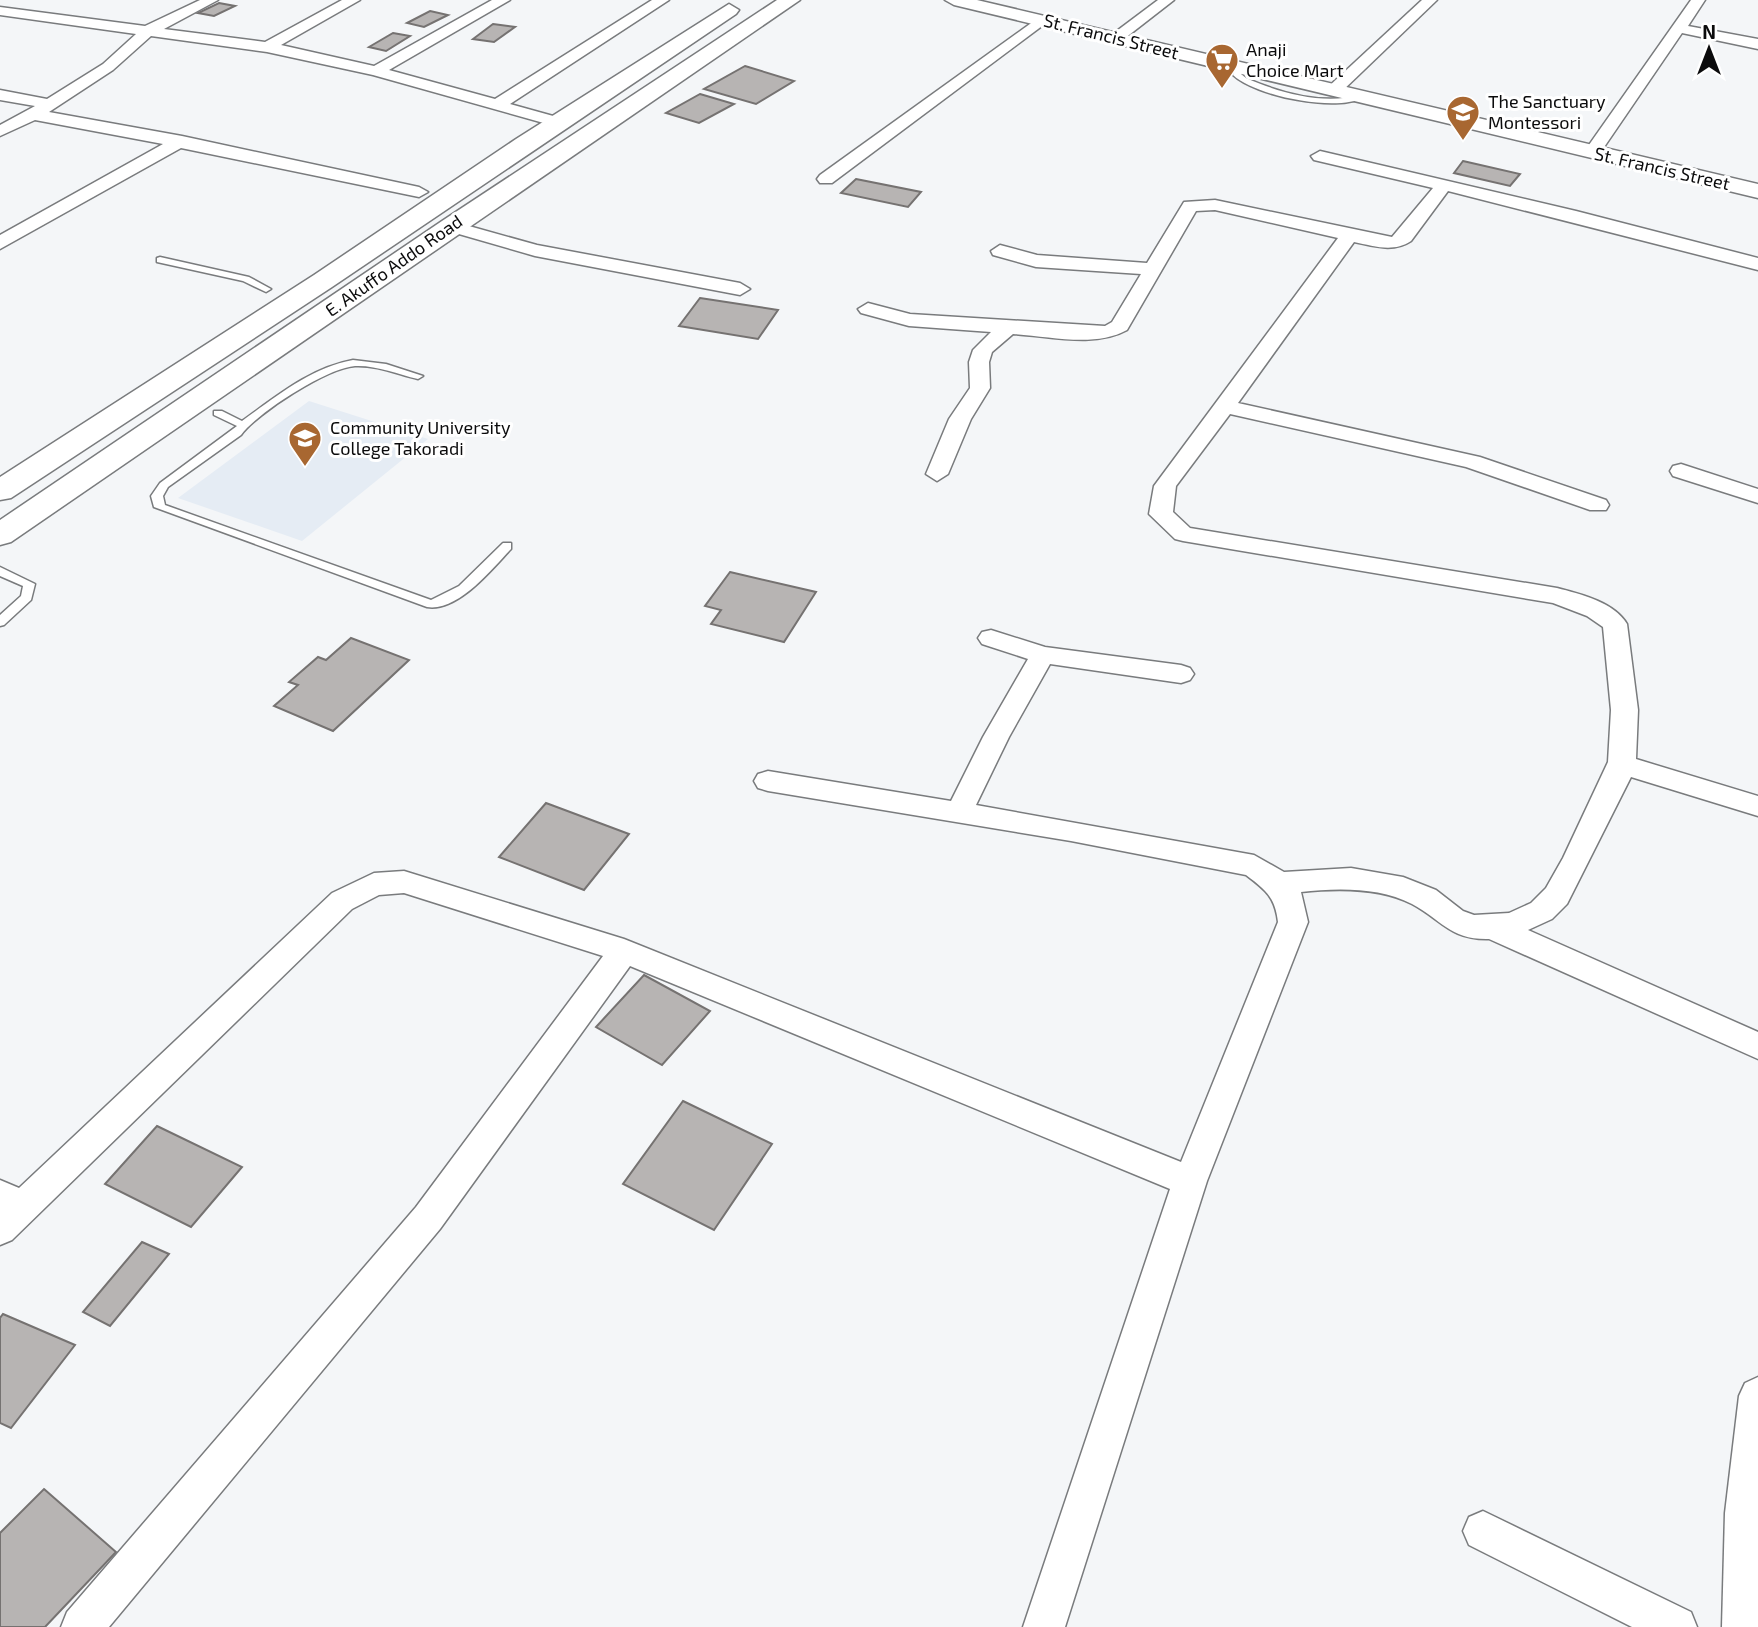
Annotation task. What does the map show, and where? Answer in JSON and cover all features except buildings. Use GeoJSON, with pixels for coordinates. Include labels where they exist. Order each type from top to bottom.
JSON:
{"type":"FeatureCollection","features":[{"type":"Feature","properties":{"kind":"main road","name":"E. Akuffo Addo Road"},"geometry":{"type":"LineString","coordinates":[[0,491],[323,281],[524,144],[746,0]]}},
{"type":"Feature","properties":{"kind":"main road","name":"E. Akuffo Addo Road"},"geometry":{"type":"LineString","coordinates":[[0,535],[452,226],[790,0]]}},
{"type":"Feature","properties":{"kind":"main road"},"geometry":{"type":"LineString","coordinates":[[116,386],[419,192],[524,144]]}},
{"type":"Feature","properties":{"kind":"main road"},"geometry":{"type":"LineString","coordinates":[[0,563],[230,419],[334,334],[379,276]]}},
{"type":"Feature","properties":{"kind":"street"},"geometry":{"type":"LineString","coordinates":[[0,131],[33,115],[108,67],[149,30],[211,0]]}},
{"type":"Feature","properties":{"kind":"street"},"geometry":{"type":"LineString","coordinates":[[267,47],[352,0]]}},
{"type":"Feature","properties":{"kind":"street"},"geometry":{"type":"LineString","coordinates":[[376,71],[503,0]]}},
{"type":"Feature","properties":{"kind":"street"},"geometry":{"type":"LineString","coordinates":[[497,104],[662,0]]}},
{"type":"Feature","properties":{"kind":"street","name":"St. Francis Street"},"geometry":{"type":"LineString","coordinates":[[954,0],[1758,191]]}},
{"type":"Feature","properties":{"kind":"street"},"geometry":{"type":"LineString","coordinates":[[1115,39],[1167,0]]}},
{"type":"Feature","properties":{"kind":"street"},"geometry":{"type":"LineString","coordinates":[[1333,91],[1430,0]]}},
{"type":"Feature","properties":{"kind":"street"},"geometry":{"type":"LineString","coordinates":[[1592,152],[1698,0]]}},
{"type":"Feature","properties":{"kind":"street"},"geometry":{"type":"LineString","coordinates":[[0,11],[267,47],[376,71],[558,122]]}},
{"type":"Feature","properties":{"kind":"street"},"geometry":{"type":"LineString","coordinates":[[826,179],[1041,20]]}},
{"type":"Feature","properties":{"kind":"street"},"geometry":{"type":"LineString","coordinates":[[1677,28],[1758,44]]}},
{"type":"Feature","properties":{"kind":"street"},"geometry":{"type":"LineString","coordinates":[[0,95],[48,104]]}},
{"type":"Feature","properties":{"kind":"street"},"geometry":{"type":"LineString","coordinates":[[33,115],[182,141],[419,192]]}},
{"type":"Feature","properties":{"kind":"street"},"geometry":{"type":"LineString","coordinates":[[0,243],[182,141]]}},
{"type":"Feature","properties":{"kind":"street"},"geometry":{"type":"LineString","coordinates":[[1320,156],[1758,264]]}},
{"type":"Feature","properties":{"kind":"street"},"geometry":{"type":"LineString","coordinates":[[868,309],[909,320],[1109,332],[1120,326],[1190,206],[1214,205],[1385,243],[1398,242],[1405,237],[1444,185]]}},
{"type":"Feature","properties":{"kind":"street"},"geometry":{"type":"LineString","coordinates":[[452,226],[535,250],[740,289]]}},
{"type":"Feature","properties":{"kind":"street"},"geometry":{"type":"LineString","coordinates":[[1349,235],[1273,343],[1165,486],[1161,514],[1183,534],[1557,596],[1596,610],[1615,624],[1625,706],[1622,764],[1599,816],[1551,904],[1533,915],[1494,928]]}},
{"type":"Feature","properties":{"kind":"street"},"geometry":{"type":"LineString","coordinates":[[1000,251],[1036,261],[1155,269]]}},
{"type":"Feature","properties":{"kind":"street"},"geometry":{"type":"LineString","coordinates":[[937,474],[960,419],[979,388],[979,362],[983,350],[1009,328]]}},
{"type":"Feature","properties":{"kind":"street"},"geometry":{"type":"LineString","coordinates":[[1223,406],[1472,462],[1598,505]]}},
{"type":"Feature","properties":{"kind":"street"},"geometry":{"type":"LineString","coordinates":[[1681,471],[1758,496]]}},
{"type":"Feature","properties":{"kind":"street"},"geometry":{"type":"LineString","coordinates":[[991,638],[1043,655],[1181,674]]}},
{"type":"Feature","properties":{"kind":"street"},"geometry":{"type":"LineString","coordinates":[[958,814],[996,737],[1043,655]]}},
{"type":"Feature","properties":{"kind":"street"},"geometry":{"type":"LineString","coordinates":[[1622,764],[1758,806]]}},
{"type":"Feature","properties":{"kind":"street"},"geometry":{"type":"LineString","coordinates":[[768,780],[1071,831],[1254,866],[1279,884],[1290,899],[1293,922],[1190,1181],[1044,1627]]}},
{"type":"Feature","properties":{"kind":"street"},"geometry":{"type":"LineString","coordinates":[[1279,884],[1323,877],[1370,879],[1422,896],[1463,925],[1494,928],[1758,1046]]}},
{"type":"Feature","properties":{"kind":"street"},"geometry":{"type":"LineString","coordinates":[[7,1211],[342,901],[374,884],[404,882],[624,951],[1190,1181]]}},
{"type":"Feature","properties":{"kind":"street"},"geometry":{"type":"LineString","coordinates":[[82,1627],[428,1219],[624,951]]}},
{"type":"Feature","properties":{"kind":"street"},"geometry":{"type":"LineString","coordinates":[[1743,1627],[1745,1513],[1758,1396]]}},
{"type":"Feature","properties":{"kind":"street"},"geometry":{"type":"LineString","coordinates":[[1483,1531],[1676,1627]]}},
{"type":"Feature","properties":{"kind":"lane"},"geometry":{"type":"LineString","coordinates":[[1239,69],[1237,75],[1241,80],[1270,89],[1332,102],[1360,97]]}},
{"type":"Feature","properties":{"kind":"lane"},"geometry":{"type":"LineString","coordinates":[[160,260],[246,279],[266,289]]}},
{"type":"Feature","properties":{"kind":"lane"},"geometry":{"type":"LineString","coordinates":[[418,376],[377,364],[351,363],[327,370],[230,419],[237,433],[164,485],[158,496],[160,508],[431,604],[452,599],[468,587],[507,546]]}},
{"type":"Feature","properties":{"kind":"lane"},"geometry":{"type":"LineString","coordinates":[[0,571],[29,584],[27,597],[0,622]]}},
{"type":"Feature","properties":{"kind":"shaded area","name":"Community University College Takoradi"},"geometry":{"type":"Polygon","coordinates":[[[309,401],[428,439],[302,541],[178,498],[309,401]]]}},
{"type":"Feature","properties":{"kind":"place","name":"Anaji Choice Mart"},"geometry":{"type":"Point","coordinates":[1222,90]}},
{"type":"Feature","properties":{"kind":"place","name":"The Sanctuary Montessori"},"geometry":{"type":"Point","coordinates":[1463,142]}},
{"type":"Feature","properties":{"kind":"place","name":"Community University College Takoradi"},"geometry":{"type":"Point","coordinates":[305,468]}}]}
